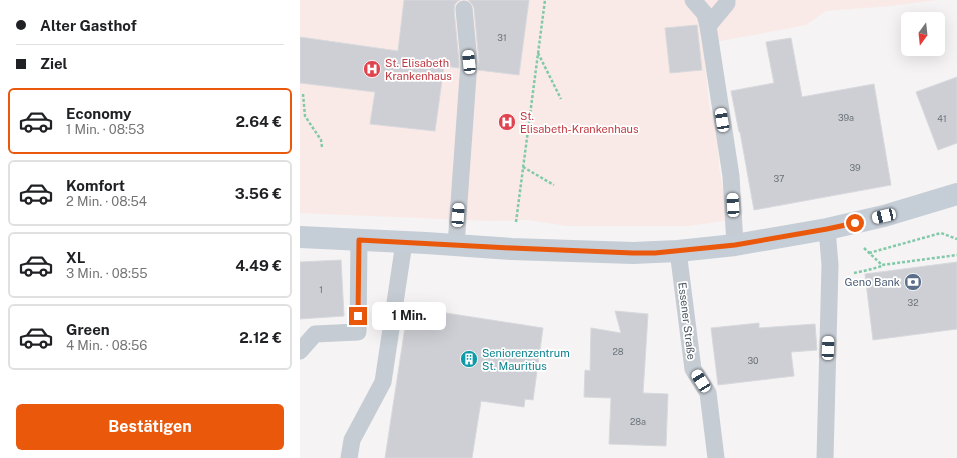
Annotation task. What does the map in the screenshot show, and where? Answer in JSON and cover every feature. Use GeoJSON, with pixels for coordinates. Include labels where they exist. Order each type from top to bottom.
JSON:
{"type":"FeatureCollection","features":[{"type":"Feature","properties":{"kind":"street"},"geometry":{"type":"LineString","coordinates":[[300,237],[633,253],[678,251],[735,245],[833,228],[884,216],[957,194]]}},
{"type":"Feature","properties":{"kind":"lane"},"geometry":{"type":"LineString","coordinates":[[693,0],[705,14],[708,26],[732,176],[735,245]]}},
{"type":"Feature","properties":{"kind":"lane"},"geometry":{"type":"LineString","coordinates":[[708,26],[727,3],[727,0]]}},
{"type":"Feature","properties":{"kind":"lane"},"geometry":{"type":"LineString","coordinates":[[456,245],[469,62],[464,9]]}},
{"type":"Feature","properties":{"kind":"lane"},"geometry":{"type":"LineString","coordinates":[[825,458],[830,266],[833,228]]}},
{"type":"Feature","properties":{"kind":"lane"},"geometry":{"type":"LineString","coordinates":[[300,352],[315,334],[358,332],[359,240]]}},
{"type":"Feature","properties":{"kind":"lane"},"geometry":{"type":"LineString","coordinates":[[349,458],[352,440],[383,382],[404,243]]}},
{"type":"Feature","properties":{"kind":"lane","name":"Essener Straße"},"geometry":{"type":"LineString","coordinates":[[678,251],[693,368],[708,393],[716,458]]}},
{"type":"Feature","properties":{"kind":"path"},"geometry":{"type":"LineString","coordinates":[[512,248],[545,0]]}},
{"type":"Feature","properties":{"kind":"path"},"geometry":{"type":"LineString","coordinates":[[538,53],[561,99]]}},
{"type":"Feature","properties":{"kind":"path"},"geometry":{"type":"LineString","coordinates":[[303,94],[305,116],[321,140],[322,147]]}},
{"type":"Feature","properties":{"kind":"path"},"geometry":{"type":"LineString","coordinates":[[523,167],[554,185]]}},
{"type":"Feature","properties":{"kind":"path"},"geometry":{"type":"LineString","coordinates":[[833,228],[869,253],[882,266]]}},
{"type":"Feature","properties":{"kind":"path"},"geometry":{"type":"LineString","coordinates":[[869,253],[942,233],[957,239]]}},
{"type":"Feature","properties":{"kind":"path"},"geometry":{"type":"LineString","coordinates":[[856,272],[882,266],[957,255]]}},
{"type":"Feature","properties":{"kind":"shaded area","name":"St. Elisabeth-Krankenhaus"},"geometry":{"type":"Polygon","coordinates":[[[300,0],[937,0],[890,6],[826,11],[806,25],[710,43],[703,43],[709,105],[718,139],[719,167],[729,220],[689,226],[566,226],[529,220],[491,221],[300,213],[300,0]]]}},
{"type":"Feature","properties":{"kind":"building","name":"St. Elisabeth Krankenhaus"},"geometry":{"type":"Polygon","coordinates":[[[404,0],[460,0],[455,4],[454,10],[459,68],[444,66],[435,131],[370,124],[375,92],[300,83],[300,37],[398,51],[404,0]]]}},
{"type":"Feature","properties":{"kind":"building","name":"St. Elisabeth Krankenhaus"},"geometry":{"type":"Polygon","coordinates":[[[468,0],[529,0],[519,75],[478,70],[479,61],[474,8],[468,0]]]}},
{"type":"Feature","properties":{"kind":"building"},"geometry":{"type":"Polygon","coordinates":[[[697,25],[702,70],[670,73],[665,28],[697,25]]]}},
{"type":"Feature","properties":{"kind":"building"},"geometry":{"type":"Polygon","coordinates":[[[791,38],[802,97],[874,84],[891,185],[754,210],[731,91],[774,83],[766,42],[791,38]]]}},
{"type":"Feature","properties":{"kind":"building"},"geometry":{"type":"Polygon","coordinates":[[[957,77],[957,143],[938,150],[916,92],[957,77]]]}},
{"type":"Feature","properties":{"kind":"building"},"geometry":{"type":"Polygon","coordinates":[[[341,260],[344,316],[300,319],[300,262],[341,260]]]}},
{"type":"Feature","properties":{"kind":"building"},"geometry":{"type":"Polygon","coordinates":[[[957,262],[957,329],[873,340],[865,274],[957,262]]]}},
{"type":"Feature","properties":{"kind":"building","name":"Seniorenzentrum St. Mauritius"},"geometry":{"type":"Polygon","coordinates":[[[433,311],[543,328],[533,400],[525,399],[524,407],[481,401],[472,458],[385,458],[407,314],[433,317],[433,311]]]}},
{"type":"Feature","properties":{"kind":"building"},"geometry":{"type":"Polygon","coordinates":[[[615,311],[648,314],[643,393],[668,394],[666,446],[609,444],[611,398],[584,397],[585,370],[590,371],[591,328],[621,333],[615,311]]]}},
{"type":"Feature","properties":{"kind":"building"},"geometry":{"type":"Polygon","coordinates":[[[759,323],[759,328],[815,324],[817,350],[791,352],[794,376],[718,385],[711,328],[759,323]]]}},
{"type":"Feature","properties":{"kind":"place","name":"St. Elisabeth Krankenhaus"},"geometry":{"type":"Point","coordinates":[372,69]}},
{"type":"Feature","properties":{"kind":"place","name":"St. Elisabeth-Krankenhaus"},"geometry":{"type":"Point","coordinates":[507,122]}},
{"type":"Feature","properties":{"kind":"place","name":"Geno Bank"},"geometry":{"type":"Point","coordinates":[913,282]}},
{"type":"Feature","properties":{"kind":"place","name":"Seniorenzentrum St. Mauritius"},"geometry":{"type":"Point","coordinates":[469,359]}},
{"type":"Feature","properties":{"kind":"route"},"geometry":{"type":"LineString","coordinates":[[358,316],[359,240],[512,248],[655,253],[735,245],[855,223]]}}]}
